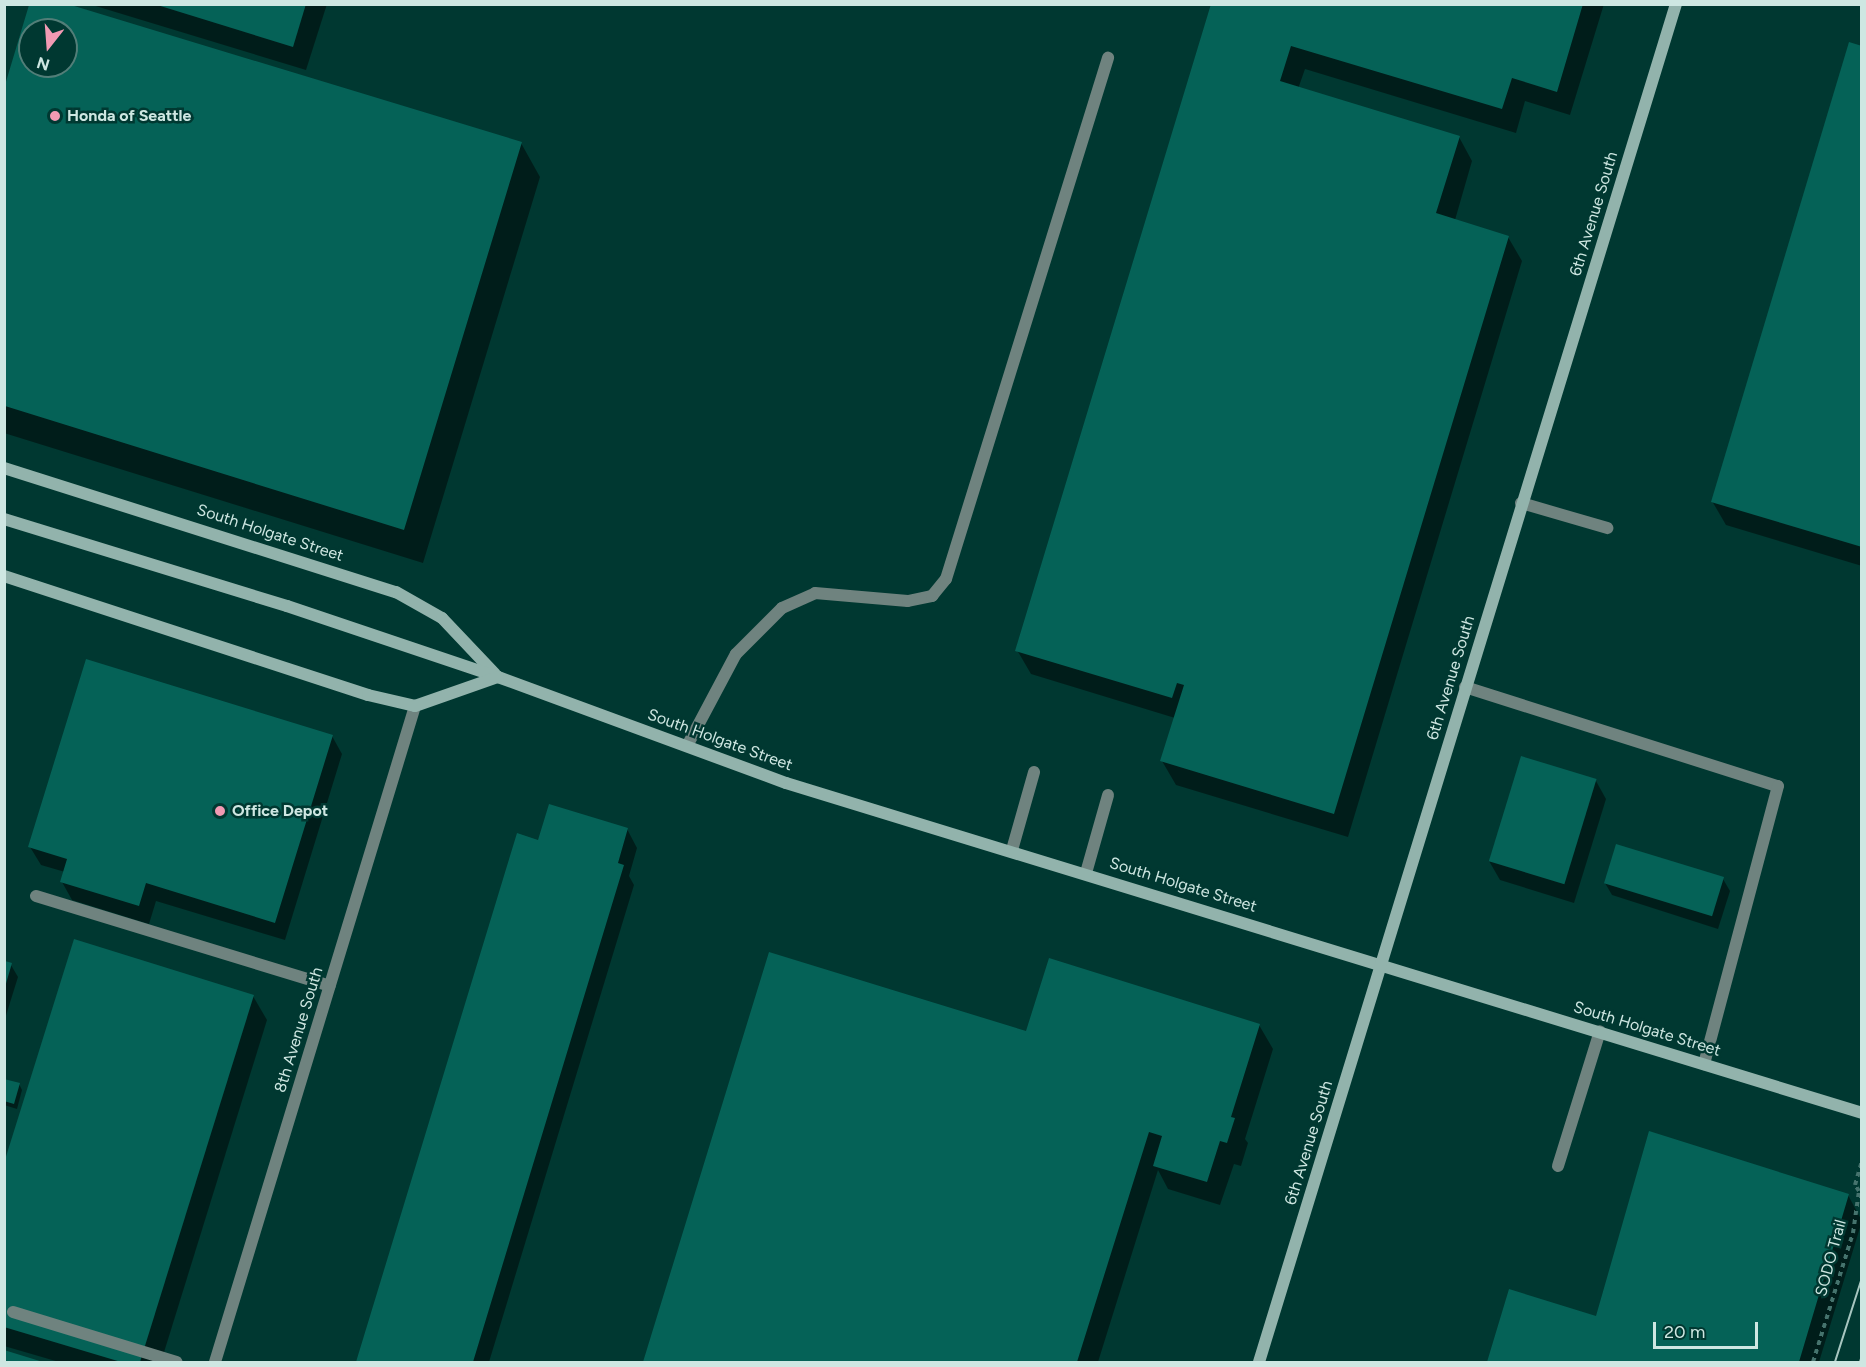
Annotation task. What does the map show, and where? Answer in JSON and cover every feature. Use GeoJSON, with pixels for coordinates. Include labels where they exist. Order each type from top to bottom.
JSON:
{"type":"FeatureCollection","features":[{"type":"Feature","properties":{"kind":"main road","name":"6th Avenue South"},"geometry":{"type":"LineString","coordinates":[[1259,1362],[1676,4]]}},
{"type":"Feature","properties":{"kind":"main road","name":"South Holgate Street"},"geometry":{"type":"LineString","coordinates":[[4,468],[396,592],[442,618],[498,677]]}},
{"type":"Feature","properties":{"kind":"main road","name":"South Holgate Street"},"geometry":{"type":"LineString","coordinates":[[4,519],[287,606],[498,677],[786,783],[1012,850],[1862,1113]]}},
{"type":"Feature","properties":{"kind":"main road"},"geometry":{"type":"LineString","coordinates":[[4,576],[368,695],[414,706],[498,677]]}},
{"type":"Feature","properties":{"kind":"street"},"geometry":{"type":"LineString","coordinates":[[687,746],[736,654],[782,608],[815,593],[909,602],[932,596],[946,579],[1108,58]]}},
{"type":"Feature","properties":{"kind":"street"},"geometry":{"type":"LineString","coordinates":[[1521,503],[1607,528]]}},
{"type":"Feature","properties":{"kind":"street"},"geometry":{"type":"LineString","coordinates":[[1465,687],[1778,786],[1704,1064]]}},
{"type":"Feature","properties":{"kind":"street","name":"8th Avenue South"},"geometry":{"type":"LineString","coordinates":[[215,1362],[414,706]]}},
{"type":"Feature","properties":{"kind":"street"},"geometry":{"type":"LineString","coordinates":[[1012,850],[1034,772]]}},
{"type":"Feature","properties":{"kind":"street"},"geometry":{"type":"LineString","coordinates":[[1086,873],[1108,795]]}},
{"type":"Feature","properties":{"kind":"street"},"geometry":{"type":"LineString","coordinates":[[36,897],[330,986]]}},
{"type":"Feature","properties":{"kind":"street"},"geometry":{"type":"LineString","coordinates":[[1558,1166],[1600,1032]]}},
{"type":"Feature","properties":{"kind":"street"},"geometry":{"type":"LineString","coordinates":[[13,1312],[177,1362]]}},
{"type":"Feature","properties":{"kind":"path","name":"SODO Trail"},"geometry":{"type":"LineString","coordinates":[[1813,1362],[1853,1233],[1859,1191],[1855,1185],[1862,1161]]}},
{"type":"Feature","properties":{"kind":"building"},"geometry":{"type":"Polygon","coordinates":[[[154,4],[306,4],[293,47],[154,4]]]}},
{"type":"Feature","properties":{"kind":"building"},"geometry":{"type":"Polygon","coordinates":[[[1211,4],[1583,4],[1557,92],[1512,78],[1502,109],[1291,46],[1280,81],[1460,136],[1436,213],[1509,236],[1334,814],[1160,761],[1184,685],[1177,683],[1172,698],[1015,651],[1211,4]]]}},
{"type":"Feature","properties":{"kind":"building"},"geometry":{"type":"Polygon","coordinates":[[[29,5],[71,5],[522,142],[404,530],[5,406],[5,85],[18,42],[18,78],[78,78],[78,18],[25,18],[29,5]]]}},
{"type":"Feature","properties":{"kind":"building"},"geometry":{"type":"Polygon","coordinates":[[[1849,42],[1862,46],[1862,547],[1711,502],[1849,42]]]}},
{"type":"Feature","properties":{"kind":"building"},"geometry":{"type":"Polygon","coordinates":[[[86,659],[333,735],[275,923],[146,883],[139,906],[60,882],[67,859],[28,847],[86,659]]]}},
{"type":"Feature","properties":{"kind":"building"},"geometry":{"type":"Polygon","coordinates":[[[1521,756],[1597,779],[1564,884],[1489,861],[1521,756]]]}},
{"type":"Feature","properties":{"kind":"building"},"geometry":{"type":"Polygon","coordinates":[[[549,804],[628,828],[618,863],[624,865],[473,1362],[356,1362],[517,833],[538,840],[549,804]]]}},
{"type":"Feature","properties":{"kind":"building"},"geometry":{"type":"Polygon","coordinates":[[[1616,844],[1724,877],[1712,916],[1604,883],[1616,844]]]}},
{"type":"Feature","properties":{"kind":"building"},"geometry":{"type":"Polygon","coordinates":[[[74,939],[254,995],[140,1362],[121,1362],[4,1327],[4,1163],[74,939]]]}},
{"type":"Feature","properties":{"kind":"building"},"geometry":{"type":"Polygon","coordinates":[[[769,952],[1026,1031],[1049,958],[1260,1024],[1231,1117],[1235,1118],[1227,1143],[1220,1141],[1207,1182],[1153,1166],[1162,1136],[1149,1132],[1077,1362],[643,1362],[769,952]]]}},
{"type":"Feature","properties":{"kind":"building"},"geometry":{"type":"Polygon","coordinates":[[[5,961],[12,963],[5,987],[5,961]]]}},
{"type":"Feature","properties":{"kind":"building"},"geometry":{"type":"Polygon","coordinates":[[[4,1079],[20,1083],[14,1104],[4,1101],[4,1079]]]}},
{"type":"Feature","properties":{"kind":"building"},"geometry":{"type":"Polygon","coordinates":[[[1649,1131],[1849,1194],[1799,1362],[1487,1362],[1509,1289],[1596,1316],[1649,1131]]]}},
{"type":"Feature","properties":{"kind":"building"},"geometry":{"type":"Polygon","coordinates":[[[4,1350],[43,1362],[4,1362],[4,1350]]]}},
{"type":"Feature","properties":{"kind":"tram line"},"geometry":{"type":"LineString","coordinates":[[1835,1362],[1862,1278]]}},
{"type":"Feature","properties":{"kind":"tram line"},"geometry":{"type":"LineString","coordinates":[[1860,1362],[1862,1356]]}},
{"type":"Feature","properties":{"kind":"place","name":"Honda of Seattle"},"geometry":{"type":"Point","coordinates":[55,116]}},
{"type":"Feature","properties":{"kind":"place","name":"Office Depot"},"geometry":{"type":"Point","coordinates":[220,811]}}]}
